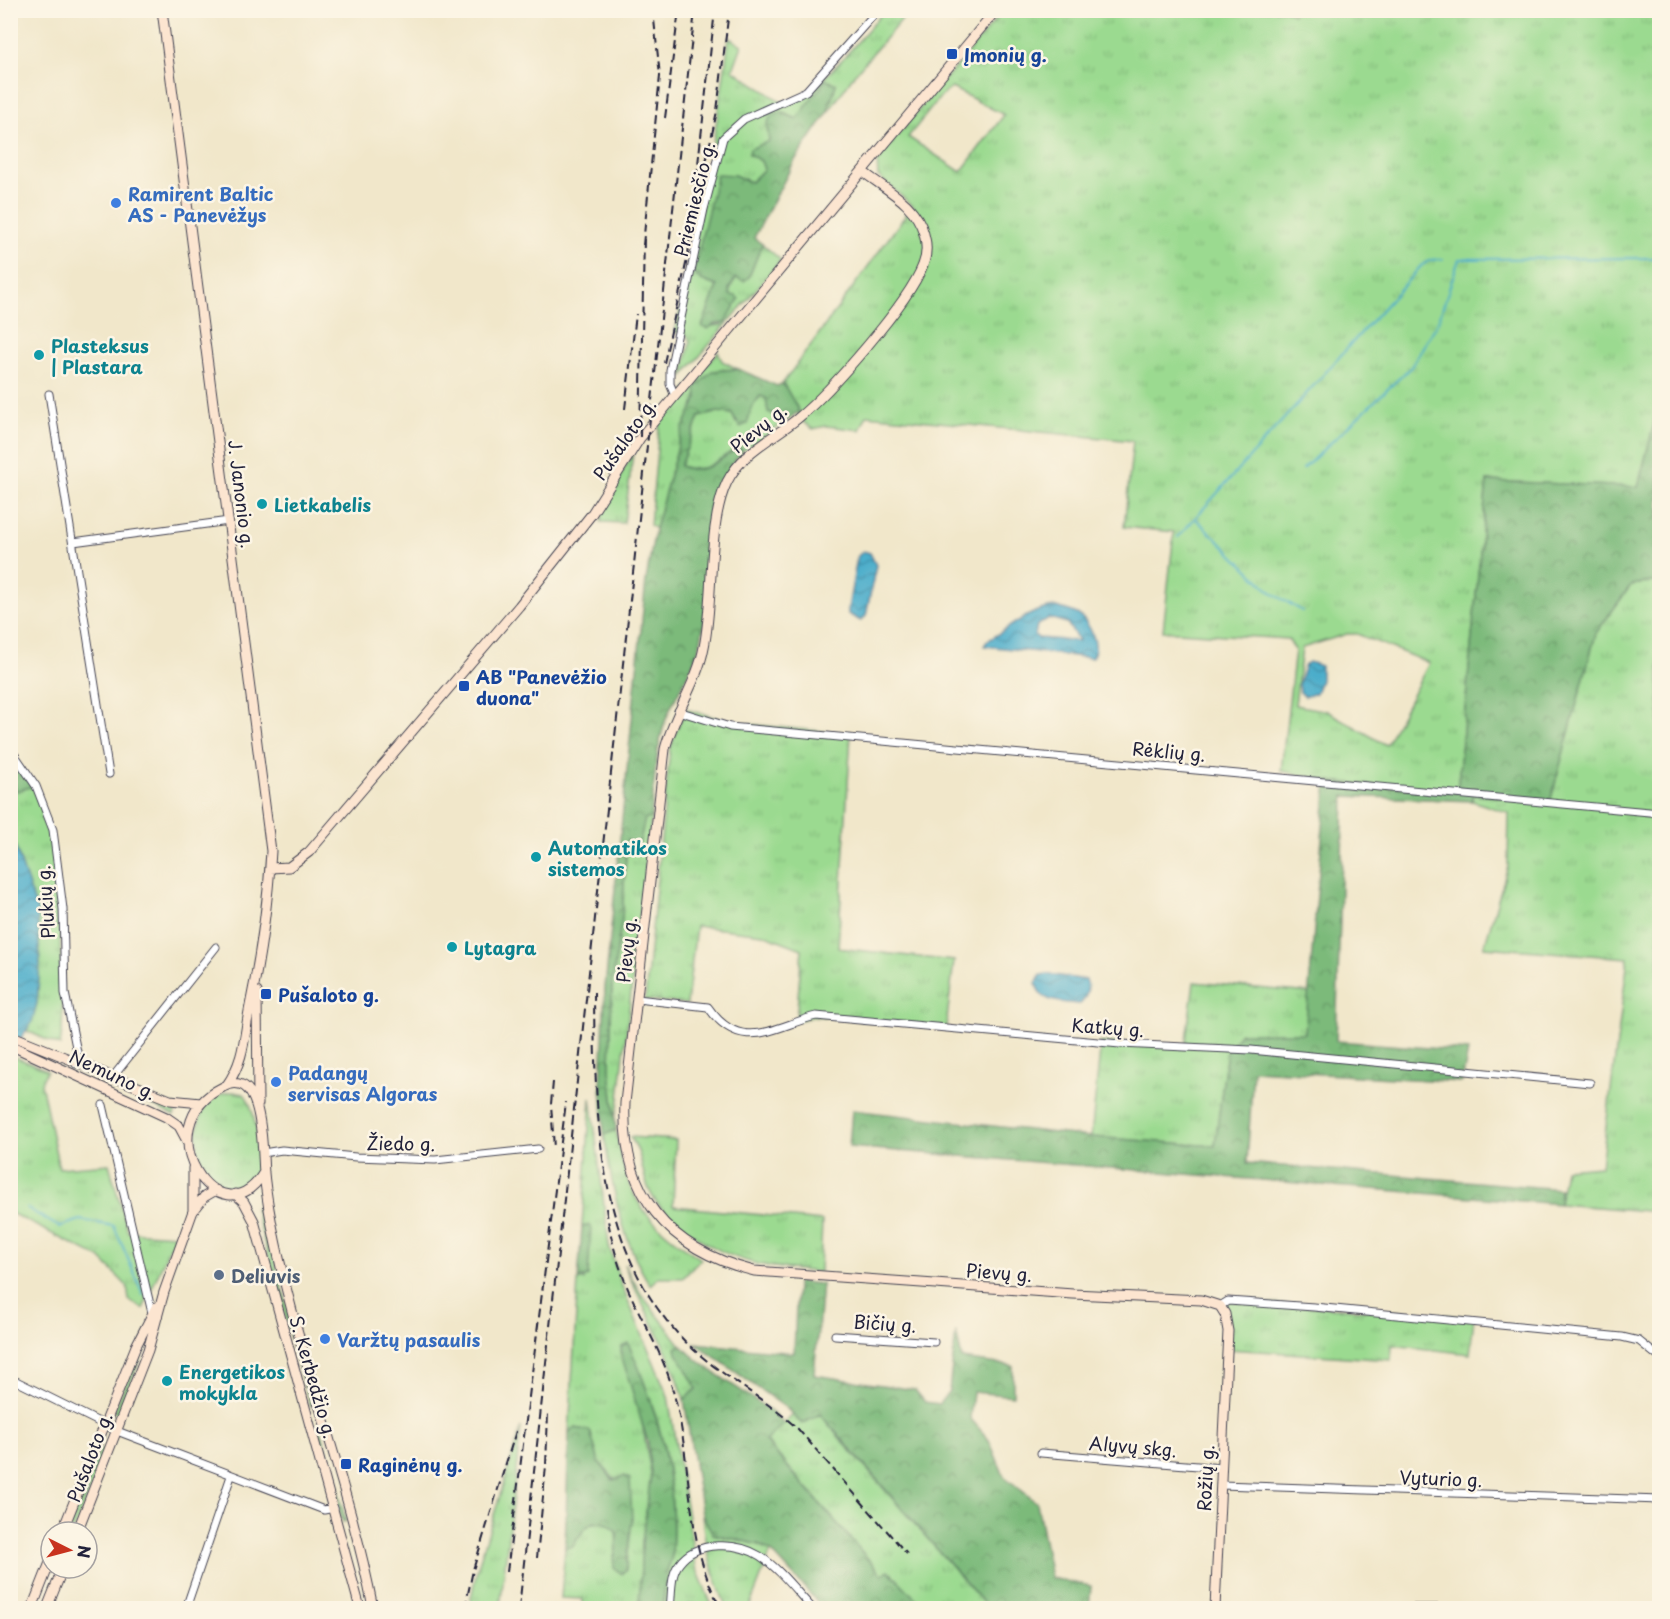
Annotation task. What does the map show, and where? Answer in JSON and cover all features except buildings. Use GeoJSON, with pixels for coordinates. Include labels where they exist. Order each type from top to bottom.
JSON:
{"type":"FeatureCollection","features":[{"type":"Feature","properties":{"kind":"main road","name":"J. Janonio g."},"geometry":{"type":"LineString","coordinates":[[162,10],[270,839],[270,868],[256,982],[243,1053],[238,1070],[227,1085]]}},
{"type":"Feature","properties":{"kind":"main road","name":"Pušaloto g."},"geometry":{"type":"LineString","coordinates":[[270,868],[289,867],[309,852],[519,606],[584,525],[640,438],[996,10]]}},
{"type":"Feature","properties":{"kind":"main road","name":"Pievų g."},"geometry":{"type":"LineString","coordinates":[[862,171],[899,197],[915,214],[926,240],[923,265],[899,304],[834,381],[798,418],[747,456],[735,468],[726,484],[717,523],[704,651],[678,711],[665,749],[624,1127],[634,1174],[642,1196],[650,1207],[687,1241],[711,1256],[735,1266],[771,1275],[1073,1294],[1153,1296],[1201,1300],[1220,1306]]}},
{"type":"Feature","properties":{"kind":"main road","name":"J. Janonio g."},"geometry":{"type":"LineString","coordinates":[[256,982],[259,1110]]}},
{"type":"Feature","properties":{"kind":"main road","name":"Nemuno g."},"geometry":{"type":"LineString","coordinates":[[10,1035],[179,1125],[188,1146]]}},
{"type":"Feature","properties":{"kind":"main road","name":"Nemuno g."},"geometry":{"type":"LineString","coordinates":[[10,1045],[75,1068],[112,1078],[170,1100],[201,1103]]}},
{"type":"Feature","properties":{"kind":"main road"},"geometry":{"type":"LineString","coordinates":[[227,1085],[246,1089],[252,1095],[259,1110],[263,1153],[264,1172],[251,1188],[235,1194],[216,1190],[193,1168],[188,1146],[192,1122],[201,1103],[227,1085]]}},
{"type":"Feature","properties":{"kind":"main road","name":"Pušaloto g."},"geometry":{"type":"LineString","coordinates":[[193,1168],[194,1211]]}},
{"type":"Feature","properties":{"kind":"main road","name":"S. Kerbedžio g."},"geometry":{"type":"LineString","coordinates":[[264,1172],[281,1269],[373,1608]]}},
{"type":"Feature","properties":{"kind":"main road","name":"Pušaloto g."},"geometry":{"type":"LineString","coordinates":[[82,1520],[148,1350],[164,1292],[194,1211],[204,1197],[216,1190]]}},
{"type":"Feature","properties":{"kind":"main road","name":"S. Kerbedžio g."},"geometry":{"type":"LineString","coordinates":[[235,1194],[244,1202],[254,1221],[360,1608]]}},
{"type":"Feature","properties":{"kind":"main road","name":"Pušaloto g."},"geometry":{"type":"LineString","coordinates":[[67,1520],[136,1346],[164,1292]]}},
{"type":"Feature","properties":{"kind":"main road","name":"Rožių g."},"geometry":{"type":"LineString","coordinates":[[1215,1608],[1228,1322],[1220,1306]]}},
{"type":"Feature","properties":{"kind":"main road"},"geometry":{"type":"LineString","coordinates":[[309,1418],[321,1415]]}},
{"type":"Feature","properties":{"kind":"main road"},"geometry":{"type":"LineString","coordinates":[[32,1608],[43,1580]]}},
{"type":"Feature","properties":{"kind":"main road"},"geometry":{"type":"LineString","coordinates":[[47,1608],[58,1580]]}},
{"type":"Feature","properties":{"kind":"street","name":"Priemiesčio g."},"geometry":{"type":"LineString","coordinates":[[675,396],[670,384],[670,370],[723,138],[744,119],[806,91],[878,10]]}},
{"type":"Feature","properties":{"kind":"street"},"geometry":{"type":"LineString","coordinates":[[50,394],[109,774]]}},
{"type":"Feature","properties":{"kind":"street"},"geometry":{"type":"LineString","coordinates":[[73,542],[229,521]]}},
{"type":"Feature","properties":{"kind":"street","name":"Rėklių g."},"geometry":{"type":"LineString","coordinates":[[678,711],[730,727],[1659,813]]}},
{"type":"Feature","properties":{"kind":"street","name":"Plukių g."},"geometry":{"type":"LineString","coordinates":[[10,748],[36,786],[47,809],[53,830],[63,909],[65,993],[77,1052],[75,1068]]}},
{"type":"Feature","properties":{"kind":"street"},"geometry":{"type":"LineString","coordinates":[[112,1078],[216,947]]}},
{"type":"Feature","properties":{"kind":"street","name":"Katkų g."},"geometry":{"type":"LineString","coordinates":[[637,999],[708,1008],[727,1028],[752,1033],[766,1033],[816,1016],[1120,1044],[1261,1051],[1590,1083]]}},
{"type":"Feature","properties":{"kind":"street"},"geometry":{"type":"LineString","coordinates":[[103,1105],[152,1313]]}},
{"type":"Feature","properties":{"kind":"street","name":"Žiedo g."},"geometry":{"type":"LineString","coordinates":[[263,1153],[282,1150],[435,1160],[538,1149]]}},
{"type":"Feature","properties":{"kind":"street"},"geometry":{"type":"LineString","coordinates":[[1220,1306],[1228,1301],[1314,1307],[1622,1337],[1639,1341],[1659,1358]]}},
{"type":"Feature","properties":{"kind":"street","name":"Bičių g."},"geometry":{"type":"LineString","coordinates":[[835,1335],[933,1342]]}},
{"type":"Feature","properties":{"kind":"street"},"geometry":{"type":"LineString","coordinates":[[10,1378],[117,1431],[324,1510],[334,1508]]}},
{"type":"Feature","properties":{"kind":"street","name":"Alyvų skg."},"geometry":{"type":"LineString","coordinates":[[1041,1453],[1222,1468]]}},
{"type":"Feature","properties":{"kind":"street"},"geometry":{"type":"LineString","coordinates":[[186,1608],[231,1476]]}},
{"type":"Feature","properties":{"kind":"street","name":"Vyturio g."},"geometry":{"type":"LineString","coordinates":[[1221,1485],[1659,1500]]}},
{"type":"Feature","properties":{"kind":"street"},"geometry":{"type":"LineString","coordinates":[[670,1608],[674,1573],[679,1564],[698,1551],[712,1546],[728,1546],[762,1557],[812,1608]]}},
{"type":"Feature","properties":{"kind":"street"},"geometry":{"type":"LineString","coordinates":[[1366,1608],[1450,1608]]}},
{"type":"Feature","properties":{"kind":"green space"},"geometry":{"type":"Polygon","coordinates":[[[1286,10],[1293,14],[1295,10],[1659,11],[1659,404],[1638,487],[1487,481],[1457,793],[1328,781],[1281,771],[1295,650],[1288,639],[1163,631],[1174,532],[1124,527],[1133,441],[867,415],[860,430],[826,426],[813,429],[798,418],[799,411],[783,383],[907,213],[915,208],[878,176],[877,159],[1003,11],[1286,10]],[[952,88],[941,96],[908,137],[961,172],[1004,115],[952,88]],[[1347,634],[1302,648],[1295,705],[1327,711],[1386,745],[1429,663],[1357,634],[1347,634]]]}},
{"type":"Feature","properties":{"kind":"green space"},"geometry":{"type":"Polygon","coordinates":[[[884,11],[909,11],[854,75],[827,114],[836,84],[797,119],[788,115],[767,125],[769,141],[749,154],[761,161],[764,169],[751,182],[734,175],[708,283],[717,286],[702,327],[722,325],[733,283],[736,278],[749,277],[762,244],[781,260],[682,377],[690,342],[687,335],[675,332],[705,185],[729,38],[742,45],[733,70],[786,105],[827,75],[884,11]]]}},
{"type":"Feature","properties":{"kind":"green space"},"geometry":{"type":"Polygon","coordinates":[[[826,79],[836,84],[827,114],[795,160],[754,238],[762,244],[749,277],[744,281],[736,278],[729,289],[730,295],[739,299],[725,323],[715,324],[708,329],[702,327],[717,286],[701,280],[693,273],[717,174],[734,175],[751,182],[764,169],[761,161],[749,154],[750,149],[769,141],[767,125],[771,115],[781,112],[797,119],[826,79]]]}},
{"type":"Feature","properties":{"kind":"green space"},"geometry":{"type":"Polygon","coordinates":[[[718,352],[722,361],[738,369],[712,371],[683,428],[655,529],[650,525],[660,419],[718,352]]]}},
{"type":"Feature","properties":{"kind":"green space"},"geometry":{"type":"Polygon","coordinates":[[[738,369],[777,386],[783,383],[799,411],[788,420],[768,412],[766,398],[760,396],[751,409],[747,424],[740,427],[732,414],[718,412],[699,417],[680,466],[689,469],[705,468],[740,447],[743,451],[727,472],[718,495],[712,520],[704,623],[699,648],[662,731],[651,818],[645,819],[639,845],[627,840],[622,918],[612,983],[610,1069],[616,1130],[604,1135],[601,1085],[605,988],[646,580],[655,529],[683,428],[697,398],[696,387],[712,371],[738,369]]]}},
{"type":"Feature","properties":{"kind":"green space"},"geometry":{"type":"Polygon","coordinates":[[[760,395],[766,398],[768,412],[788,420],[743,451],[740,447],[706,467],[699,469],[680,466],[699,417],[718,412],[732,414],[736,423],[747,424],[751,409],[760,395]]]}},
{"type":"Feature","properties":{"kind":"green space"},"geometry":{"type":"Polygon","coordinates":[[[1659,404],[1659,581],[1631,585],[1596,633],[1550,802],[1473,795],[1472,801],[1344,796],[1336,1041],[1468,1051],[1462,1082],[1253,1070],[1247,1163],[1560,1189],[1559,1204],[849,1147],[852,1110],[1091,1137],[1215,1146],[1227,1050],[1241,1033],[1305,1033],[1327,781],[1457,793],[1487,481],[1638,487],[1659,404]]]}},
{"type":"Feature","properties":{"kind":"green space"},"geometry":{"type":"Polygon","coordinates":[[[633,453],[624,523],[601,522],[604,506],[633,453]]]}},
{"type":"Feature","properties":{"kind":"green space"},"geometry":{"type":"Polygon","coordinates":[[[1659,581],[1659,1212],[1559,1204],[1565,1169],[1601,1166],[1628,958],[1484,947],[1508,866],[1509,813],[1472,801],[1473,795],[1550,802],[1596,633],[1631,585],[1659,581]]]}},
{"type":"Feature","properties":{"kind":"green space"},"geometry":{"type":"Polygon","coordinates":[[[685,709],[736,723],[851,734],[838,948],[954,961],[946,1027],[816,1016],[796,1021],[802,949],[763,934],[696,926],[687,1004],[645,1000],[670,749],[685,709]]]}},
{"type":"Feature","properties":{"kind":"green space"},"geometry":{"type":"Polygon","coordinates":[[[10,753],[33,786],[17,791],[11,782],[10,753]]]}},
{"type":"Feature","properties":{"kind":"green space"},"geometry":{"type":"Polygon","coordinates":[[[10,782],[17,791],[33,786],[42,808],[53,852],[63,1016],[60,1046],[27,1031],[37,1003],[40,964],[37,910],[11,834],[10,782]]]}},
{"type":"Feature","properties":{"kind":"green space"},"geometry":{"type":"Polygon","coordinates":[[[651,818],[615,1117],[610,1069],[612,983],[622,918],[627,839],[632,839],[645,819],[651,818]]]}},
{"type":"Feature","properties":{"kind":"green space"},"geometry":{"type":"Polygon","coordinates":[[[1194,982],[1310,993],[1305,1034],[1241,1033],[1227,1050],[1215,1146],[1091,1137],[1101,1042],[1185,1047],[1194,982]]]}},
{"type":"Feature","properties":{"kind":"green space"},"geometry":{"type":"Polygon","coordinates":[[[10,1055],[47,1070],[41,1083],[59,1168],[109,1164],[128,1232],[175,1235],[143,1309],[129,1300],[127,1286],[100,1258],[11,1213],[10,1055]]]}},
{"type":"Feature","properties":{"kind":"green space"},"geometry":{"type":"Polygon","coordinates":[[[103,1080],[177,1107],[174,1116],[106,1083],[103,1080]]]}},
{"type":"Feature","properties":{"kind":"green space"},"geometry":{"type":"Polygon","coordinates":[[[233,1092],[244,1094],[251,1108],[258,1142],[259,1163],[254,1176],[249,1181],[227,1187],[212,1180],[203,1166],[198,1148],[198,1128],[204,1110],[215,1097],[233,1092]]]}},
{"type":"Feature","properties":{"kind":"green space"},"geometry":{"type":"Polygon","coordinates":[[[591,1098],[609,1246],[621,1284],[668,1396],[696,1567],[713,1608],[698,1608],[695,1604],[688,1604],[687,1608],[663,1608],[665,1581],[672,1554],[672,1498],[664,1446],[657,1420],[628,1343],[651,1473],[642,1543],[639,1608],[583,1608],[583,1599],[561,1598],[565,1548],[573,1546],[587,1526],[598,1522],[608,1524],[615,1531],[617,1543],[613,1561],[622,1573],[616,1481],[599,1462],[590,1431],[575,1428],[569,1432],[578,1280],[584,1280],[588,1225],[582,1226],[591,1098]]]}},
{"type":"Feature","properties":{"kind":"green space"},"geometry":{"type":"Polygon","coordinates":[[[616,1130],[626,1174],[641,1206],[665,1232],[701,1259],[683,1278],[658,1278],[650,1285],[632,1251],[619,1213],[604,1135],[616,1130]]]}},
{"type":"Feature","properties":{"kind":"green space"},"geometry":{"type":"Polygon","coordinates":[[[630,1137],[676,1140],[673,1206],[822,1221],[820,1272],[784,1269],[736,1258],[706,1243],[675,1221],[665,1212],[649,1190],[638,1151],[630,1137]]]}},
{"type":"Feature","properties":{"kind":"green space"},"geometry":{"type":"Polygon","coordinates":[[[265,1208],[276,1264],[313,1406],[310,1405],[302,1378],[255,1209],[265,1208]]]}},
{"type":"Feature","properties":{"kind":"green space"},"geometry":{"type":"Polygon","coordinates":[[[582,1226],[591,1227],[588,1276],[578,1280],[582,1226]]]}},
{"type":"Feature","properties":{"kind":"green space"},"geometry":{"type":"Polygon","coordinates":[[[624,1264],[641,1294],[681,1345],[677,1348],[677,1353],[697,1389],[684,1399],[672,1364],[624,1264]]]}},
{"type":"Feature","properties":{"kind":"green space"},"geometry":{"type":"Polygon","coordinates":[[[797,1282],[822,1284],[814,1375],[915,1390],[925,1402],[939,1404],[949,1391],[956,1332],[962,1359],[1013,1366],[1013,1396],[973,1392],[970,1418],[989,1440],[1004,1476],[1037,1503],[1051,1578],[1091,1586],[1089,1608],[988,1608],[820,1414],[802,1424],[786,1408],[695,1343],[794,1353],[797,1282]]]}},
{"type":"Feature","properties":{"kind":"green space"},"geometry":{"type":"Polygon","coordinates":[[[1224,1302],[1474,1317],[1470,1354],[1392,1345],[1391,1360],[1228,1349],[1224,1302]]]}},
{"type":"Feature","properties":{"kind":"green space"},"geometry":{"type":"Polygon","coordinates":[[[148,1329],[151,1330],[119,1414],[114,1412],[148,1329]]]}},
{"type":"Feature","properties":{"kind":"green space"},"geometry":{"type":"Polygon","coordinates":[[[628,1343],[648,1394],[668,1472],[673,1526],[672,1554],[665,1581],[663,1608],[639,1608],[642,1543],[651,1473],[648,1443],[621,1354],[621,1347],[628,1343]]]}},
{"type":"Feature","properties":{"kind":"green space"},"geometry":{"type":"Polygon","coordinates":[[[681,1345],[705,1366],[772,1412],[784,1423],[765,1441],[882,1575],[888,1570],[925,1608],[823,1608],[771,1551],[760,1545],[713,1534],[702,1514],[684,1399],[697,1389],[677,1353],[676,1348],[681,1345]]]}},
{"type":"Feature","properties":{"kind":"green space"},"geometry":{"type":"Polygon","coordinates":[[[820,1414],[988,1608],[925,1608],[889,1571],[882,1575],[765,1440],[793,1415],[802,1424],[820,1414]]]}},
{"type":"Feature","properties":{"kind":"green space"},"geometry":{"type":"Polygon","coordinates":[[[521,1427],[500,1608],[469,1608],[477,1570],[521,1427]]]}},
{"type":"Feature","properties":{"kind":"green space"},"geometry":{"type":"Polygon","coordinates":[[[319,1428],[346,1521],[343,1522],[317,1431],[319,1428]]]}},
{"type":"Feature","properties":{"kind":"green space"},"geometry":{"type":"Polygon","coordinates":[[[575,1428],[590,1431],[599,1462],[613,1480],[624,1476],[630,1479],[632,1520],[626,1570],[621,1573],[614,1568],[617,1533],[608,1524],[596,1522],[592,1524],[583,1531],[573,1546],[565,1548],[569,1432],[575,1428]]]}},
{"type":"Feature","properties":{"kind":"green space"},"geometry":{"type":"Polygon","coordinates":[[[100,1449],[105,1451],[78,1520],[72,1520],[100,1449]]]}},
{"type":"Feature","properties":{"kind":"green space"},"geometry":{"type":"Polygon","coordinates":[[[702,1514],[713,1534],[760,1545],[771,1551],[749,1608],[728,1608],[725,1604],[710,1560],[702,1514]]]}},
{"type":"Feature","properties":{"kind":"water"},"geometry":{"type":"Polygon","coordinates":[[[863,551],[870,553],[876,565],[866,616],[861,621],[848,614],[848,609],[857,557],[863,551]]]}},
{"type":"Feature","properties":{"kind":"water"},"geometry":{"type":"Polygon","coordinates":[[[1047,608],[1065,609],[1083,619],[1095,642],[1091,658],[984,646],[987,641],[1020,620],[1047,608]],[[1049,618],[1037,625],[1035,635],[1038,638],[1079,641],[1067,623],[1049,618]]]}},
{"type":"Feature","properties":{"kind":"water"},"geometry":{"type":"Polygon","coordinates":[[[1309,662],[1321,666],[1321,680],[1316,693],[1305,697],[1300,692],[1299,683],[1305,665],[1309,662]]]}},
{"type":"Feature","properties":{"kind":"water"},"geometry":{"type":"Polygon","coordinates":[[[11,834],[37,910],[40,964],[37,1003],[32,1022],[11,1053],[10,1004],[16,955],[10,920],[11,834]]]}},
{"type":"Feature","properties":{"kind":"water"},"geometry":{"type":"Polygon","coordinates":[[[1041,975],[1086,980],[1086,996],[1082,1002],[1080,1004],[1053,1001],[1042,995],[1036,983],[1041,975]]]}},
{"type":"Feature","properties":{"kind":"waterway"},"geometry":{"type":"LineString","coordinates":[[1303,469],[1411,367],[1438,322],[1459,259],[1660,258]]}},
{"type":"Feature","properties":{"kind":"waterway"},"geometry":{"type":"LineString","coordinates":[[1178,537],[1421,266],[1430,260],[1443,259]]}},
{"type":"Feature","properties":{"kind":"waterway"},"geometry":{"type":"LineString","coordinates":[[1196,519],[1272,593],[1302,611]]}},
{"type":"Feature","properties":{"kind":"waterway"},"geometry":{"type":"LineString","coordinates":[[27,1208],[59,1227],[80,1220],[114,1226],[143,1294]]}},
{"type":"Feature","properties":{"kind":"railway"},"geometry":{"type":"LineString","coordinates":[[643,245],[660,76],[653,10]]}},
{"type":"Feature","properties":{"kind":"railway"},"geometry":{"type":"LineString","coordinates":[[665,118],[679,10]]}},
{"type":"Feature","properties":{"kind":"railway"},"geometry":{"type":"LineString","coordinates":[[519,1608],[695,10]]}},
{"type":"Feature","properties":{"kind":"railway"},"geometry":{"type":"LineString","coordinates":[[664,363],[688,255],[715,10]]}},
{"type":"Feature","properties":{"kind":"railway"},"geometry":{"type":"LineString","coordinates":[[706,162],[717,111],[729,10]]}},
{"type":"Feature","properties":{"kind":"railway"},"geometry":{"type":"LineString","coordinates":[[640,437],[644,238]]}},
{"type":"Feature","properties":{"kind":"railway"},"geometry":{"type":"LineString","coordinates":[[625,409],[636,314]]}},
{"type":"Feature","properties":{"kind":"railway"},"geometry":{"type":"LineString","coordinates":[[594,992],[596,1087],[607,1183],[619,1229],[636,1273],[661,1313],[693,1349],[798,1429],[907,1554]]}},
{"type":"Feature","properties":{"kind":"railway"},"geometry":{"type":"LineString","coordinates":[[553,1082],[551,1104],[554,1148]]}},
{"type":"Feature","properties":{"kind":"railway"},"geometry":{"type":"LineString","coordinates":[[507,1572],[566,1102]]}},
{"type":"Feature","properties":{"kind":"railway"},"geometry":{"type":"LineString","coordinates":[[606,1208],[613,1245],[621,1269],[670,1380],[680,1419],[700,1556],[721,1608]]}},
{"type":"Feature","properties":{"kind":"railway"},"geometry":{"type":"LineString","coordinates":[[537,1558],[546,1466],[548,1413]]}},
{"type":"Feature","properties":{"kind":"railway"},"geometry":{"type":"LineString","coordinates":[[465,1608],[473,1570],[516,1431]]}},
{"type":"Feature","properties":{"kind":"place","name":"Įmonių g."},"geometry":{"type":"Point","coordinates":[952,54]}},
{"type":"Feature","properties":{"kind":"place","name":"Ramirent Baltic AS - Panevėžys"},"geometry":{"type":"Point","coordinates":[116,203]}},
{"type":"Feature","properties":{"kind":"place","name":"Plasteksus | Plastara"},"geometry":{"type":"Point","coordinates":[39,355]}},
{"type":"Feature","properties":{"kind":"place","name":"Lietkabelis"},"geometry":{"type":"Point","coordinates":[262,504]}},
{"type":"Feature","properties":{"kind":"place","name":"AB \"Panevėžio duona\""},"geometry":{"type":"Point","coordinates":[464,686]}},
{"type":"Feature","properties":{"kind":"place","name":"Automatikos sistemos"},"geometry":{"type":"Point","coordinates":[536,857]}},
{"type":"Feature","properties":{"kind":"place","name":"Lytagra"},"geometry":{"type":"Point","coordinates":[452,947]}},
{"type":"Feature","properties":{"kind":"place","name":"Pušaloto g."},"geometry":{"type":"Point","coordinates":[266,994]}},
{"type":"Feature","properties":{"kind":"place","name":"Padangų servisas Algoras"},"geometry":{"type":"Point","coordinates":[276,1082]}},
{"type":"Feature","properties":{"kind":"place","name":"Deliuvis"},"geometry":{"type":"Point","coordinates":[219,1275]}},
{"type":"Feature","properties":{"kind":"place","name":"Varžtų pasaulis"},"geometry":{"type":"Point","coordinates":[325,1339]}},
{"type":"Feature","properties":{"kind":"place","name":"Energetikos mokykla"},"geometry":{"type":"Point","coordinates":[167,1381]}},
{"type":"Feature","properties":{"kind":"place","name":"Raginėnų g."},"geometry":{"type":"Point","coordinates":[346,1464]}}]}
